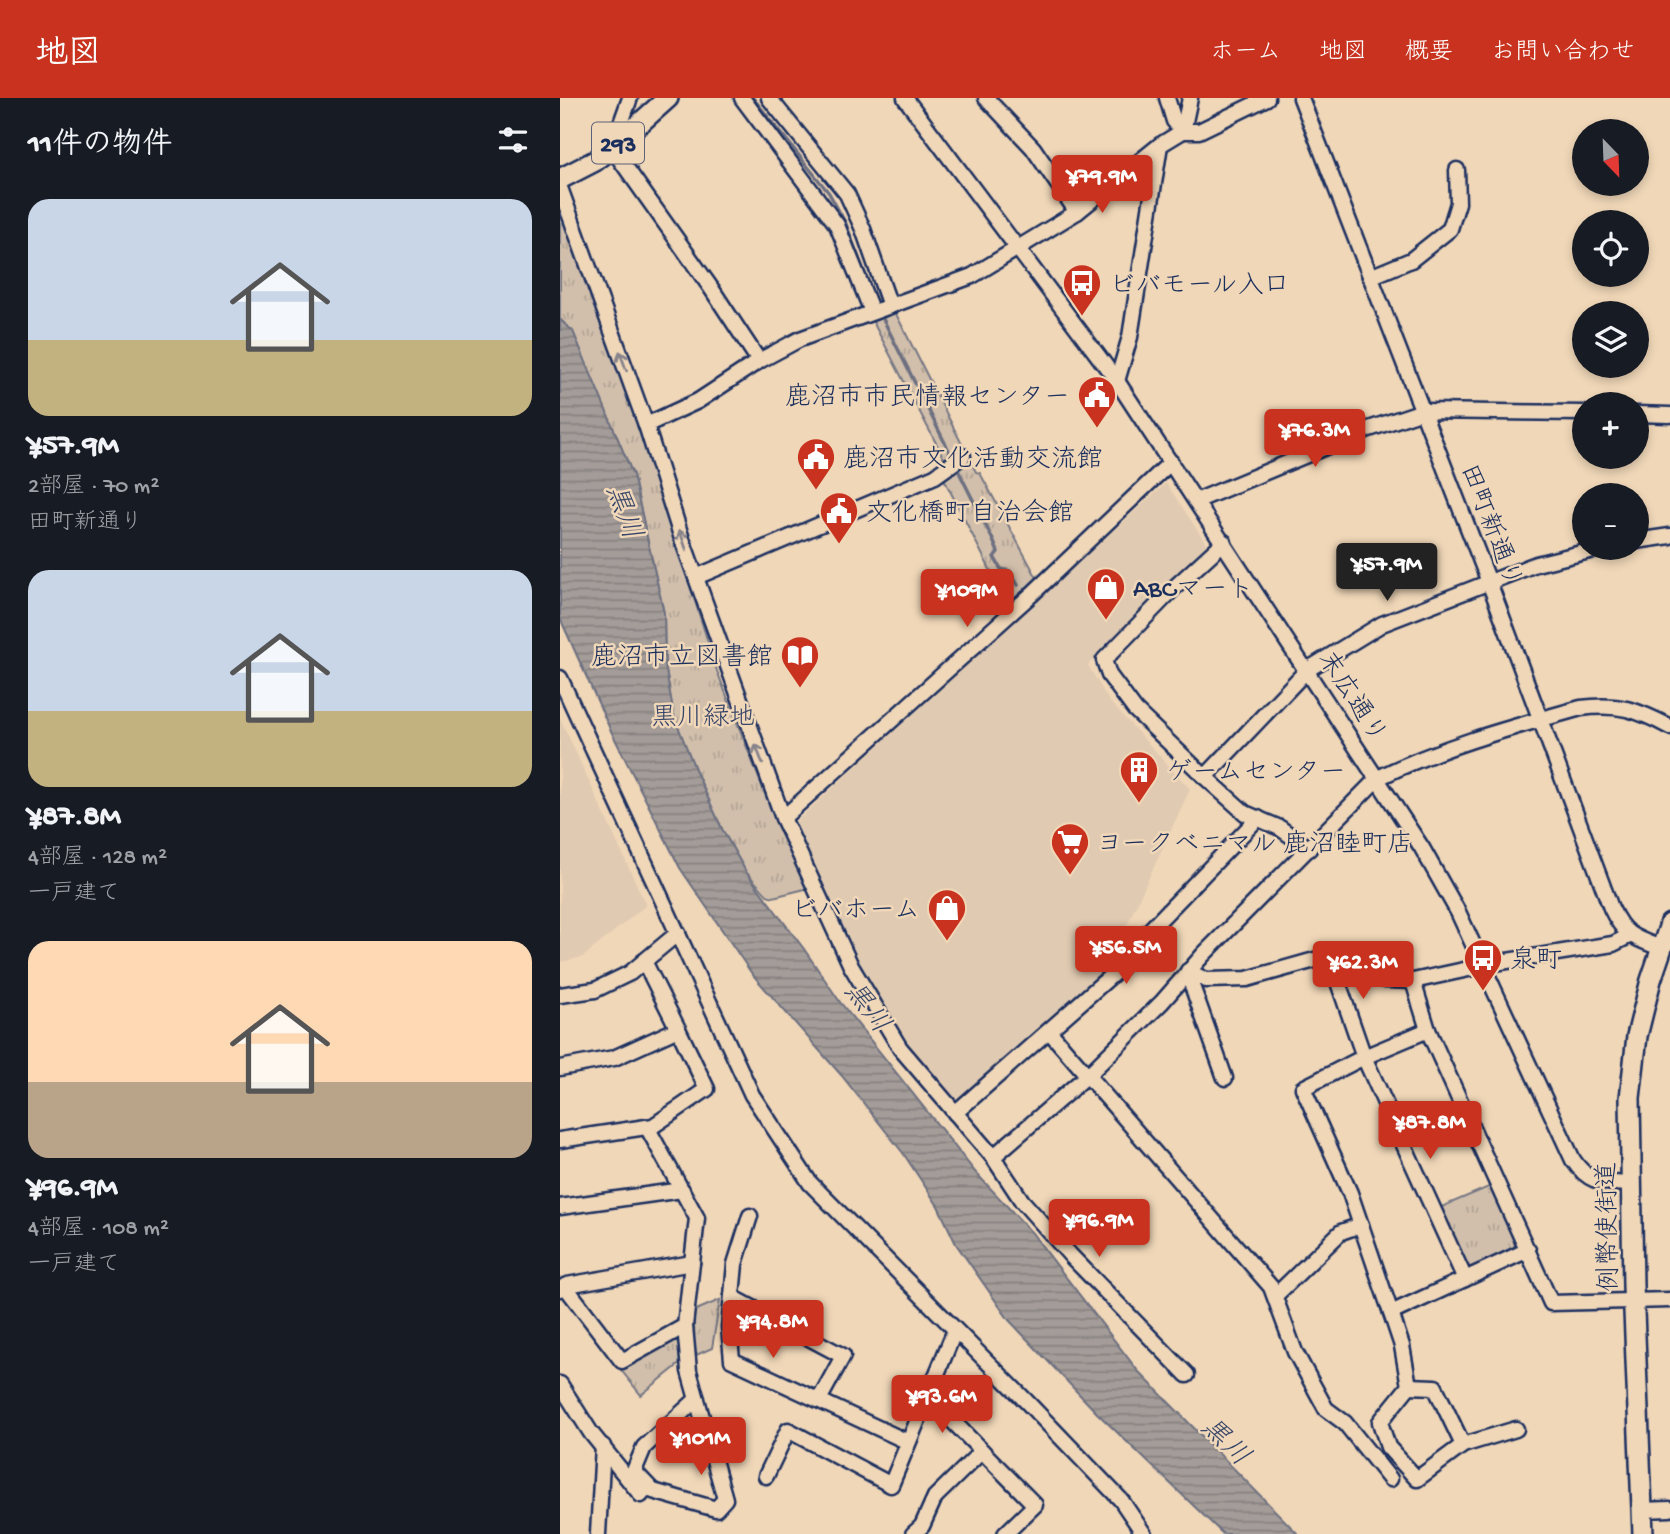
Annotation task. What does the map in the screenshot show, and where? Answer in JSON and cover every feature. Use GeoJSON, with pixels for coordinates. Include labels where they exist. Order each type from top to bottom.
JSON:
{"type":"FeatureCollection","features":[{"type":"Feature","properties":{"kind":"highway","name":"293"},"geometry":{"type":"LineString","coordinates":[[560,178],[595,161],[667,99]]}},
{"type":"Feature","properties":{"kind":"highway","name":"例幣使街道"},"geometry":{"type":"LineString","coordinates":[[1643,1534],[1629,1124],[1632,1068],[1637,1037],[1670,924]]}},
{"type":"Feature","properties":{"kind":"street"},"geometry":{"type":"LineString","coordinates":[[630,98],[612,148],[759,361]]}},
{"type":"Feature","properties":{"kind":"street"},"geometry":{"type":"LineString","coordinates":[[742,98],[837,225],[872,312]]}},
{"type":"Feature","properties":{"kind":"street"},"geometry":{"type":"LineString","coordinates":[[769,98],[847,194],[863,229],[890,306]]}},
{"type":"Feature","properties":{"kind":"street","name":"末広通り"},"geometry":{"type":"LineString","coordinates":[[905,98],[1117,381],[1378,778],[1443,884],[1573,1160],[1583,1174],[1594,1180],[1631,1184]]}},
{"type":"Feature","properties":{"kind":"street"},"geometry":{"type":"LineString","coordinates":[[986,98],[1033,148],[1077,212]]}},
{"type":"Feature","properties":{"kind":"street"},"geometry":{"type":"LineString","coordinates":[[1167,98],[1174,121],[1183,131]]}},
{"type":"Feature","properties":{"kind":"street"},"geometry":{"type":"LineString","coordinates":[[1183,131],[1190,98]]}},
{"type":"Feature","properties":{"kind":"street"},"geometry":{"type":"LineString","coordinates":[[646,425],[698,401],[759,361],[800,339],[972,276],[1077,212],[1160,145],[1183,131],[1199,131],[1267,98]]}},
{"type":"Feature","properties":{"kind":"street","name":"田町新通り"},"geometry":{"type":"LineString","coordinates":[[1301,98],[1489,582],[1611,908],[1619,925],[1629,936]]}},
{"type":"Feature","properties":{"kind":"street"},"geometry":{"type":"LineString","coordinates":[[1117,381],[1130,337],[1160,145]]}},
{"type":"Feature","properties":{"kind":"street"},"geometry":{"type":"LineString","coordinates":[[1370,277],[1411,260],[1450,229],[1458,203],[1457,170]]}},
{"type":"Feature","properties":{"kind":"street"},"geometry":{"type":"LineString","coordinates":[[560,188],[783,818],[851,966],[900,1048],[993,1157],[1023,1200],[1071,1256],[1187,1375]]}},
{"type":"Feature","properties":{"kind":"street"},"geometry":{"type":"LineString","coordinates":[[1196,500],[1369,429],[1423,411],[1572,413]]}},
{"type":"Feature","properties":{"kind":"street"},"geometry":{"type":"LineString","coordinates":[[1649,414],[1670,415]]}},
{"type":"Feature","properties":{"kind":"street"},"geometry":{"type":"LineString","coordinates":[[696,576],[935,477],[963,456]]}},
{"type":"Feature","properties":{"kind":"street"},"geometry":{"type":"LineString","coordinates":[[783,818],[1031,595],[1171,462]]}},
{"type":"Feature","properties":{"kind":"street"},"geometry":{"type":"LineString","coordinates":[[1649,539],[1670,536]]}},
{"type":"Feature","properties":{"kind":"street"},"geometry":{"type":"LineString","coordinates":[[1224,542],[1175,587],[1104,660],[1109,675],[1135,710],[1205,777],[1245,813],[1280,828],[1309,849]]}},
{"type":"Feature","properties":{"kind":"street"},"geometry":{"type":"LineString","coordinates":[[1205,777],[1307,670],[1382,624],[1536,564],[1572,555]]}},
{"type":"Feature","properties":{"kind":"street"},"geometry":{"type":"LineString","coordinates":[[560,678],[752,1095],[810,1183],[1121,1500],[1144,1534]]}},
{"type":"Feature","properties":{"kind":"street"},"geometry":{"type":"LineString","coordinates":[[993,1157],[1089,1074],[1192,973],[1378,778],[1407,763],[1581,708],[1637,710],[1670,727]]}},
{"type":"Feature","properties":{"kind":"street"},"geometry":{"type":"LineString","coordinates":[[955,1113],[1121,967],[1146,934],[1258,818]]}},
{"type":"Feature","properties":{"kind":"street"},"geometry":{"type":"LineString","coordinates":[[560,996],[595,990],[630,973],[678,933]]}},
{"type":"Feature","properties":{"kind":"street"},"geometry":{"type":"LineString","coordinates":[[1192,973],[1206,980],[1247,979],[1329,956],[1348,960],[1385,980],[1413,981],[1501,962],[1613,944],[1629,936],[1661,948]]}},
{"type":"Feature","properties":{"kind":"street"},"geometry":{"type":"LineString","coordinates":[[1329,956],[1364,1056],[1465,1279]]}},
{"type":"Feature","properties":{"kind":"street"},"geometry":{"type":"LineString","coordinates":[[560,1140],[653,1126],[707,1089],[643,961]]}},
{"type":"Feature","properties":{"kind":"street"},"geometry":{"type":"LineString","coordinates":[[1192,973],[1192,983],[1225,1078]]}},
{"type":"Feature","properties":{"kind":"street"},"geometry":{"type":"LineString","coordinates":[[1413,981],[1428,1030],[1551,1303],[1670,1300]]}},
{"type":"Feature","properties":{"kind":"street"},"geometry":{"type":"LineString","coordinates":[[560,1068],[614,1059],[678,1030]]}},
{"type":"Feature","properties":{"kind":"street"},"geometry":{"type":"LineString","coordinates":[[1428,1030],[1364,1056],[1303,1088],[1350,1193],[1402,1346],[1409,1386],[1380,1422],[1388,1447],[1417,1479],[1463,1445],[1516,1429]]}},
{"type":"Feature","properties":{"kind":"street"},"geometry":{"type":"LineString","coordinates":[[1049,1031],[1271,1286],[1294,1352],[1326,1409],[1345,1423],[1390,1479]]}},
{"type":"Feature","properties":{"kind":"street"},"geometry":{"type":"LineString","coordinates":[[647,1127],[697,1218],[685,1326],[689,1371],[697,1399],[725,1499],[716,1509],[653,1491],[634,1471],[644,1447],[697,1399]]}},
{"type":"Feature","properties":{"kind":"street"},"geometry":{"type":"LineString","coordinates":[[560,1207],[682,1190]]}},
{"type":"Feature","properties":{"kind":"street"},"geometry":{"type":"LineString","coordinates":[[750,1216],[735,1264],[729,1327],[732,1360],[908,1442]]}},
{"type":"Feature","properties":{"kind":"street"},"geometry":{"type":"LineString","coordinates":[[1276,1295],[1341,1232],[1361,1225]]}},
{"type":"Feature","properties":{"kind":"street"},"geometry":{"type":"LineString","coordinates":[[1391,1313],[1528,1250]]}},
{"type":"Feature","properties":{"kind":"street"},"geometry":{"type":"LineString","coordinates":[[685,1326],[622,1361],[562,1288],[692,1263]]}},
{"type":"Feature","properties":{"kind":"street"},"geometry":{"type":"LineString","coordinates":[[732,1297],[843,1356],[819,1400]]}},
{"type":"Feature","properties":{"kind":"street"},"geometry":{"type":"LineString","coordinates":[[766,1476],[788,1430],[891,1485],[955,1330]]}},
{"type":"Feature","properties":{"kind":"street"},"geometry":{"type":"LineString","coordinates":[[560,1384],[603,1447],[641,1495]]}},
{"type":"Feature","properties":{"kind":"street"},"geometry":{"type":"LineString","coordinates":[[1409,1386],[1436,1387],[1463,1445]]}},
{"type":"Feature","properties":{"kind":"street"},"geometry":{"type":"LineString","coordinates":[[928,1396],[1035,1504],[1005,1534]]}},
{"type":"Feature","properties":{"kind":"street"},"geometry":{"type":"LineString","coordinates":[[596,1533],[602,1492],[603,1447]]}},
{"type":"Feature","properties":{"kind":"street"},"geometry":{"type":"LineString","coordinates":[[913,1534],[922,1526],[935,1497],[982,1451]]}},
{"type":"Feature","properties":{"kind":"street"},"geometry":{"type":"LineString","coordinates":[[1642,1510],[1670,1509]]}},
{"type":"Feature","properties":{"kind":"shaded area"},"geometry":{"type":"Polygon","coordinates":[[[1166,483],[1208,546],[1088,665],[1109,701],[1190,789],[1105,972],[960,1097],[945,1098],[896,1039],[850,961],[791,826],[1166,483]]]}},
{"type":"Feature","properties":{"kind":"shaded area"},"geometry":{"type":"Polygon","coordinates":[[[560,718],[646,905],[583,957],[560,962],[560,718]]]}},
{"type":"Feature","properties":{"kind":"green space","name":"黒川緑地"},"geometry":{"type":"Polygon","coordinates":[[[560,201],[622,369],[717,671],[778,827],[809,888],[773,897],[767,895],[746,872],[723,831],[674,717],[665,665],[664,613],[633,475],[573,332],[560,319],[560,201]]]}},
{"type":"Feature","properties":{"kind":"green space"},"geometry":{"type":"Polygon","coordinates":[[[895,312],[976,472],[980,473],[1037,578],[1008,605],[945,481],[945,474],[950,470],[872,320],[895,312]]]}},
{"type":"Feature","properties":{"kind":"green space"},"geometry":{"type":"Polygon","coordinates":[[[1491,1186],[1517,1240],[1513,1251],[1474,1269],[1465,1264],[1439,1208],[1491,1186]]]}},
{"type":"Feature","properties":{"kind":"green space"},"geometry":{"type":"Polygon","coordinates":[[[720,1300],[712,1348],[692,1357],[694,1311],[720,1300]]]}},
{"type":"Feature","properties":{"kind":"green space"},"geometry":{"type":"Polygon","coordinates":[[[668,1338],[680,1342],[682,1362],[641,1395],[621,1370],[668,1338]]]}},
{"type":"Feature","properties":{"kind":"water","name":"黒川"},"geometry":{"type":"Polygon","coordinates":[[[560,320],[573,331],[633,475],[664,613],[665,665],[674,716],[723,831],[746,872],[840,1002],[976,1173],[1032,1233],[1138,1371],[1298,1534],[1223,1534],[1097,1413],[1009,1320],[956,1244],[938,1206],[903,1153],[842,1076],[752,974],[680,868],[610,729],[560,618],[560,320]]]}},
{"type":"Feature","properties":{"kind":"waterway"},"geometry":{"type":"LineString","coordinates":[[753,98],[829,193],[846,224],[878,308]]}},
{"type":"Feature","properties":{"kind":"waterway"},"geometry":{"type":"LineString","coordinates":[[881,315],[953,459]]}},
{"type":"Feature","properties":{"kind":"waterway"},"geometry":{"type":"LineString","coordinates":[[956,466],[993,540],[998,552],[994,557],[1001,569],[1010,571],[1018,585]]}},
{"type":"Feature","properties":{"kind":"place","name":"ビバモール入口"},"geometry":{"type":"Point","coordinates":[1082,317]}},
{"type":"Feature","properties":{"kind":"place","name":"鹿沼市市民情報センター"},"geometry":{"type":"Point","coordinates":[1097,429]}},
{"type":"Feature","properties":{"kind":"place","name":"鹿沼市文化活動交流館"},"geometry":{"type":"Point","coordinates":[816,491]}},
{"type":"Feature","properties":{"kind":"place","name":"文化橋町自治会館"},"geometry":{"type":"Point","coordinates":[839,545]}},
{"type":"Feature","properties":{"kind":"place","name":"ABCマート"},"geometry":{"type":"Point","coordinates":[1106,621]}},
{"type":"Feature","properties":{"kind":"place","name":"鹿沼市立図書館"},"geometry":{"type":"Point","coordinates":[800,689]}},
{"type":"Feature","properties":{"kind":"place","name":"ゲームセンター"},"geometry":{"type":"Point","coordinates":[1139,804]}},
{"type":"Feature","properties":{"kind":"place","name":"ヨークベニマル 鹿沼睦町店"},"geometry":{"type":"Point","coordinates":[1070,876]}},
{"type":"Feature","properties":{"kind":"place","name":"ビバホーム"},"geometry":{"type":"Point","coordinates":[947,942]}},
{"type":"Feature","properties":{"kind":"place","name":"泉町"},"geometry":{"type":"Point","coordinates":[1483,992]}}]}
